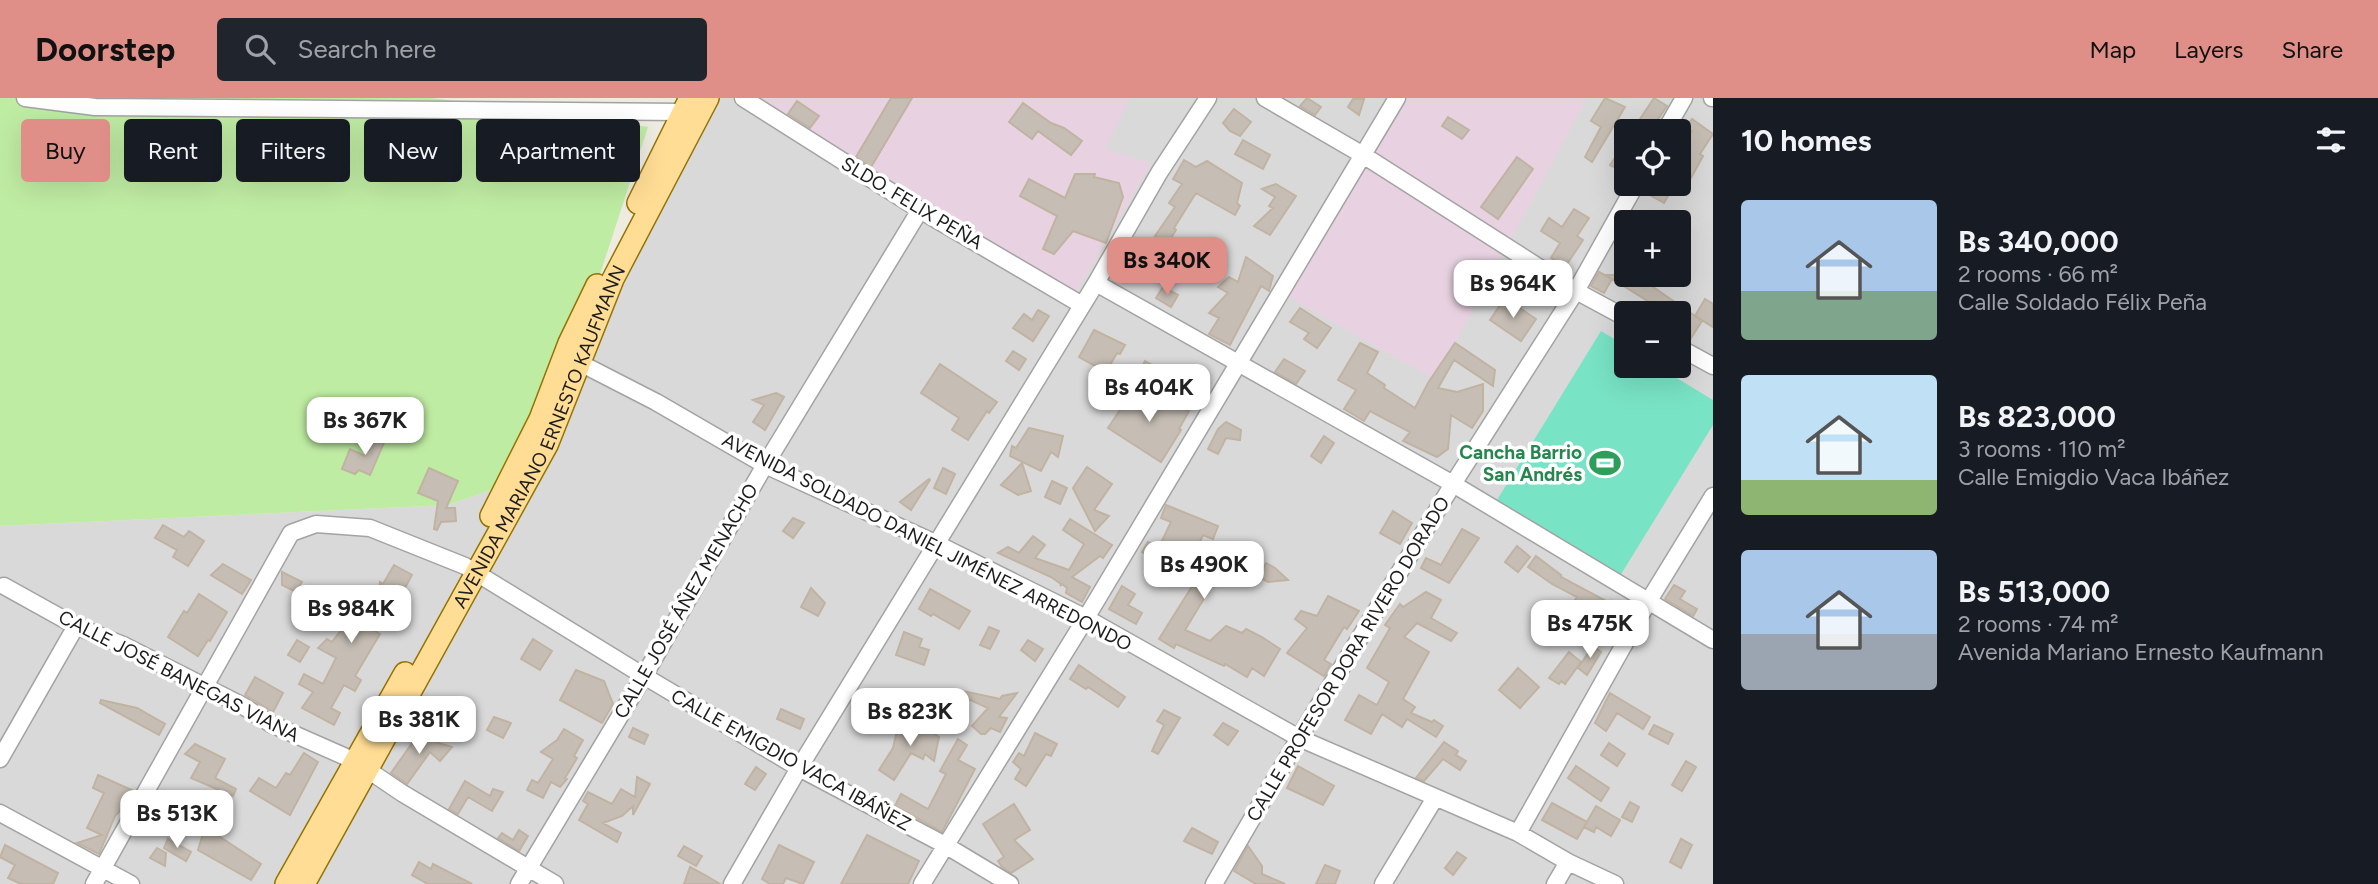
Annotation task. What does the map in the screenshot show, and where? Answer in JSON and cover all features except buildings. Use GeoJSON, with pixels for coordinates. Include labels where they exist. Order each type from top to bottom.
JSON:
{"type":"FeatureCollection","features":[{"type":"Feature","properties":{"kind":"main road","name":"AVENIDA MARIANO ERNESTO KAUFMANN"},"geometry":{"type":"LineString","coordinates":[[471,569],[540,419],[569,343],[690,110],[708,98]]}},
{"type":"Feature","properties":{"kind":"main road","name":"AVENIDA MARIANO ERNESTO KAUFMANN"},"geometry":{"type":"LineString","coordinates":[[303,884],[362,766],[471,569],[547,445],[613,279],[690,110]]}},
{"type":"Feature","properties":{"kind":"main road","name":"AVENIDA MARIANO ERNESTO KAUFMANN"},"geometry":{"type":"LineString","coordinates":[[286,884],[362,766]]}},
{"type":"Feature","properties":{"kind":"street"},"geometry":{"type":"LineString","coordinates":[[25,98],[96,107],[690,110]]}},
{"type":"Feature","properties":{"kind":"street","name":"SLDO. FELIX PEÑA"},"geometry":{"type":"LineString","coordinates":[[744,98],[920,210],[1082,304]]}},
{"type":"Feature","properties":{"kind":"street"},"geometry":{"type":"LineString","coordinates":[[732,884],[799,768],[1096,283],[1158,173],[1208,98]]}},
{"type":"Feature","properties":{"kind":"street"},"geometry":{"type":"LineString","coordinates":[[1265,98],[1363,155],[1576,291],[1614,312]]}},
{"type":"Feature","properties":{"kind":"street"},"geometry":{"type":"LineString","coordinates":[[922,884],[1086,618],[1397,98]]}},
{"type":"Feature","properties":{"kind":"street"},"geometry":{"type":"LineString","coordinates":[[1672,119],[1684,98]]}},
{"type":"Feature","properties":{"kind":"street","name":"CALLE PROFESOR DORA RIVERO DORADO"},"geometry":{"type":"LineString","coordinates":[[1214,884],[1298,738],[1453,484],[1576,291],[1629,196]]}},
{"type":"Feature","properties":{"kind":"street","name":"CALLE JOSÉ ÁÑEZ MENACHO"},"geometry":{"type":"LineString","coordinates":[[519,884],[644,676],[765,465],[920,210]]}},
{"type":"Feature","properties":{"kind":"street"},"geometry":{"type":"LineString","coordinates":[[1096,283],[1453,484],[1713,640]]}},
{"type":"Feature","properties":{"kind":"street"},"geometry":{"type":"LineString","coordinates":[[1691,354],[1713,366]]}},
{"type":"Feature","properties":{"kind":"street","name":"AVENIDA SOLDADO DANIEL JIMÉNEZ ARREDONDO"},"geometry":{"type":"LineString","coordinates":[[580,363],[656,402],[765,465],[937,544],[1086,618],[1298,738],[1517,833],[1568,862],[1615,884]]}},
{"type":"Feature","properties":{"kind":"street"},"geometry":{"type":"LineString","coordinates":[[1517,833],[1648,602],[1713,496]]}},
{"type":"Feature","properties":{"kind":"street","name":"CALLE EMIGDIO VACA IBÁÑEZ"},"geometry":{"type":"LineString","coordinates":[[98,877],[291,533],[316,524],[370,528],[471,569],[799,768],[945,845],[1010,884]]}},
{"type":"Feature","properties":{"kind":"street","name":"CALLE JOSÉ BANEGAS VIANA"},"geometry":{"type":"LineString","coordinates":[[4,586],[76,626],[124,645],[243,706],[271,724],[362,766],[555,884]]}},
{"type":"Feature","properties":{"kind":"street"},"geometry":{"type":"LineString","coordinates":[[0,759],[76,626]]}},
{"type":"Feature","properties":{"kind":"street"},"geometry":{"type":"LineString","coordinates":[[1383,884],[1434,798]]}},
{"type":"Feature","properties":{"kind":"street"},"geometry":{"type":"LineString","coordinates":[[0,813],[98,877],[131,884]]}},
{"type":"Feature","properties":{"kind":"street"},"geometry":{"type":"LineString","coordinates":[[1555,884],[1568,862]]}},
{"type":"Feature","properties":{"kind":"shaded area"},"geometry":{"type":"Polygon","coordinates":[[[713,98],[1713,98],[1713,884],[0,884],[0,526],[448,505],[502,486],[713,98]]]}},
{"type":"Feature","properties":{"kind":"shaded area"},"geometry":{"type":"Polygon","coordinates":[[[745,98],[1130,98],[1105,149],[1151,163],[1075,294],[745,98]]]}},
{"type":"Feature","properties":{"kind":"shaded area"},"geometry":{"type":"Polygon","coordinates":[[[1397,98],[1587,98],[1455,343],[1432,378],[1280,292],[1397,98]]]}},
{"type":"Feature","properties":{"kind":"green space"},"geometry":{"type":"Polygon","coordinates":[[[0,98],[432,98],[588,119],[476,119],[476,182],[630,182],[573,357],[502,486],[448,505],[0,526],[0,98]]]}},
{"type":"Feature","properties":{"kind":"green space"},"geometry":{"type":"Polygon","coordinates":[[[640,126],[648,127],[640,152],[640,126]]]}},
{"type":"Feature","properties":{"kind":"green space","name":"Cancha Barrio San Andrés"},"geometry":{"type":"Polygon","coordinates":[[[1601,331],[1614,339],[1614,378],[1677,378],[1713,400],[1713,425],[1620,576],[1497,500],[1601,331]]]}},
{"type":"Feature","properties":{"kind":"place","name":"Cancha Barrio San Andrés"},"geometry":{"type":"Point","coordinates":[1605,463]}}]}
